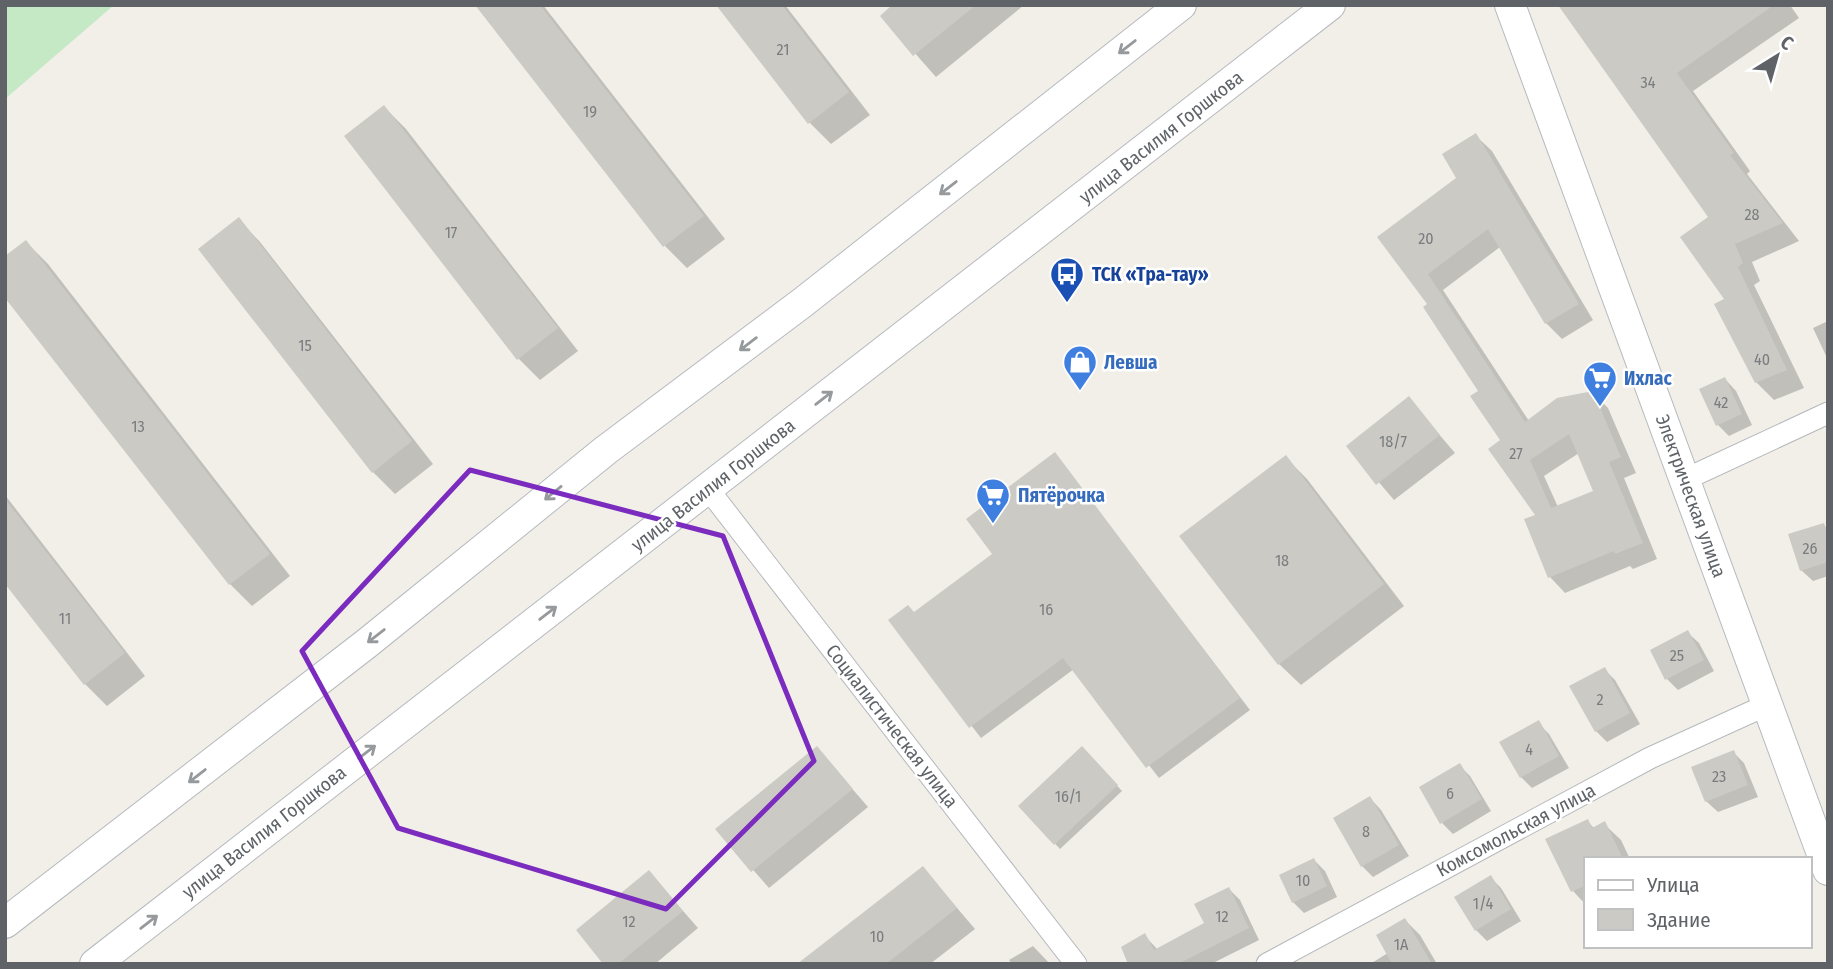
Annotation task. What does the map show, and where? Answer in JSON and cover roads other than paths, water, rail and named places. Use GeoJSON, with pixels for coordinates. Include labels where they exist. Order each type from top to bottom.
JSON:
{"type":"FeatureCollection","features":[{"type":"Feature","properties":{"kind":"main road"},"geometry":{"type":"LineString","coordinates":[[5,923],[385,629],[606,450],[802,303],[1181,5]]}},
{"type":"Feature","properties":{"kind":"main road","name":"улица Василия Горшкова"},"geometry":{"type":"LineString","coordinates":[[95,964],[1330,5]]}},
{"type":"Feature","properties":{"kind":"main road","name":"Электрическая улица"},"geometry":{"type":"LineString","coordinates":[[1510,5],[1828,870]]}},
{"type":"Feature","properties":{"kind":"street"},"geometry":{"type":"LineString","coordinates":[[1686,479],[1828,413]]}},
{"type":"Feature","properties":{"kind":"street","name":"Социалистическая улица"},"geometry":{"type":"LineString","coordinates":[[708,489],[1076,964]]}},
{"type":"Feature","properties":{"kind":"street","name":"Комсомольская улица"},"geometry":{"type":"LineString","coordinates":[[1267,964],[1650,758],[1769,704]]}},
{"type":"Feature","properties":{"kind":"place","name":"ТСК «Тра-тау»"},"geometry":{"type":"Point","coordinates":[1067,304]}},
{"type":"Feature","properties":{"kind":"place","name":"Левша"},"geometry":{"type":"Point","coordinates":[1080,392]}},
{"type":"Feature","properties":{"kind":"place","name":"Ихлас"},"geometry":{"type":"Point","coordinates":[1600,408]}},
{"type":"Feature","properties":{"kind":"place","name":"Пятёрочка"},"geometry":{"type":"Point","coordinates":[993,525]}}]}
